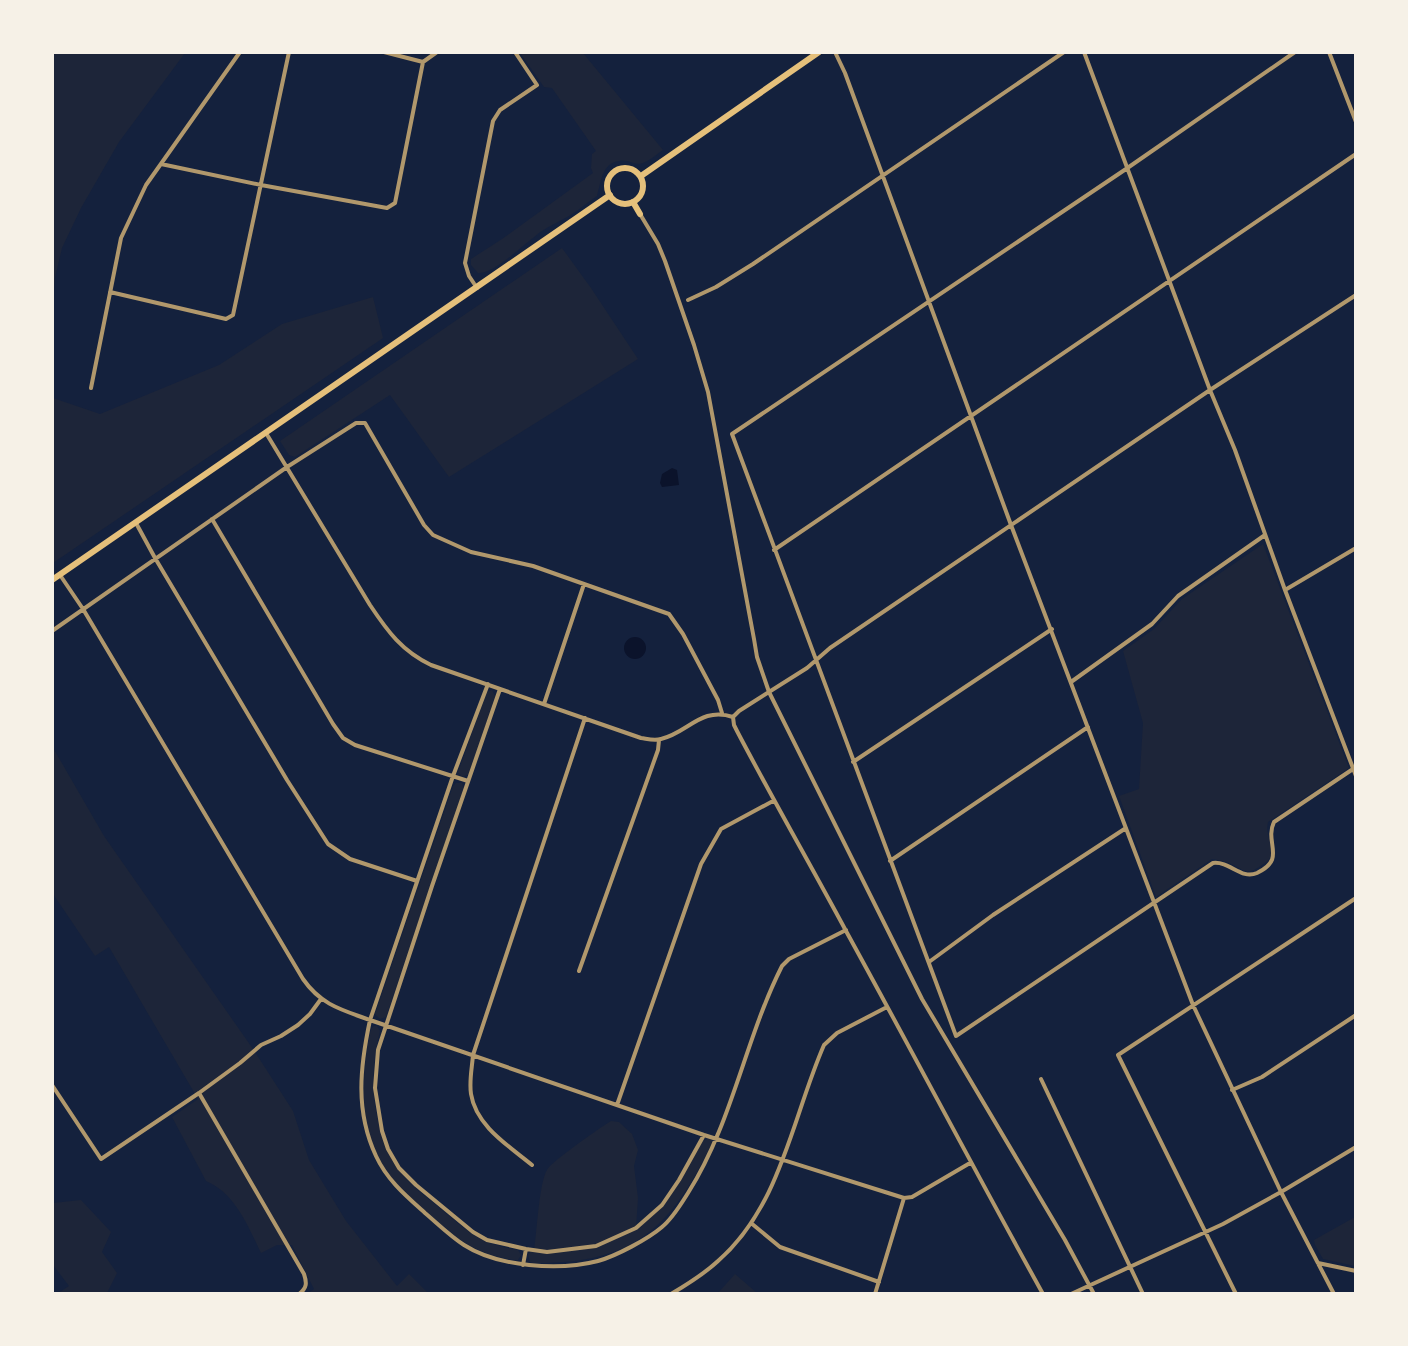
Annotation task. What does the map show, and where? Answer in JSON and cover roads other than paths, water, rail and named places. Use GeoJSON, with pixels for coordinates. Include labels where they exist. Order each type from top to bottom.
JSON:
{"type":"FeatureCollection","features":[{"type":"Feature","properties":{"kind":"main road"},"geometry":{"type":"LineString","coordinates":[[641,176],[819,52]]}},
{"type":"Feature","properties":{"kind":"main road"},"geometry":{"type":"LineString","coordinates":[[630,168],[641,176],[643,191],[633,202],[620,203],[610,195],[607,187],[608,179],[617,169],[630,168]]}},
{"type":"Feature","properties":{"kind":"main road"},"geometry":{"type":"LineString","coordinates":[[52,580],[610,195]]}},
{"type":"Feature","properties":{"kind":"main road"},"geometry":{"type":"LineString","coordinates":[[633,202],[640,214]]}},
{"type":"Feature","properties":{"kind":"street"},"geometry":{"type":"LineString","coordinates":[[91,388],[121,238],[146,185],[240,52]]}},
{"type":"Feature","properties":{"kind":"street"},"geometry":{"type":"LineString","coordinates":[[110,292],[226,319],[233,315],[289,52]]}},
{"type":"Feature","properties":{"kind":"street"},"geometry":{"type":"LineString","coordinates":[[384,52],[423,62]]}},
{"type":"Feature","properties":{"kind":"street"},"geometry":{"type":"LineString","coordinates":[[161,164],[382,208],[392,206],[395,203],[423,62],[437,52]]}},
{"type":"Feature","properties":{"kind":"street"},"geometry":{"type":"LineString","coordinates":[[477,288],[469,276],[466,263],[493,121],[500,110],[537,85],[515,52]]}},
{"type":"Feature","properties":{"kind":"street"},"geometry":{"type":"LineString","coordinates":[[835,52],[845,73],[1011,525],[1052,629],[1193,1006],[1281,1192],[1334,1294]]}},
{"type":"Feature","properties":{"kind":"street"},"geometry":{"type":"LineString","coordinates":[[688,300],[753,264],[1064,52]]}},
{"type":"Feature","properties":{"kind":"street"},"geometry":{"type":"LineString","coordinates":[[1084,52],[1126,169],[1170,280],[1210,390],[1235,450],[1285,590],[1356,776]]}},
{"type":"Feature","properties":{"kind":"street"},"geometry":{"type":"LineString","coordinates":[[1295,52],[930,302],[732,434],[956,1036],[1213,863],[1220,862],[1248,875],[1262,870],[1274,858],[1270,834],[1274,822],[1353,769]]}},
{"type":"Feature","properties":{"kind":"street"},"geometry":{"type":"LineString","coordinates":[[1329,52],[1356,122]]}},
{"type":"Feature","properties":{"kind":"street"},"geometry":{"type":"LineString","coordinates":[[774,550],[970,414],[1356,154]]}},
{"type":"Feature","properties":{"kind":"street"},"geometry":{"type":"LineString","coordinates":[[640,214],[658,244],[665,261],[703,370],[755,648],[769,692],[831,820],[922,999],[1065,1240],[1094,1294]]}},
{"type":"Feature","properties":{"kind":"street"},"geometry":{"type":"LineString","coordinates":[[733,717],[739,711],[807,668],[830,648],[1011,525],[1356,294]]}},
{"type":"Feature","properties":{"kind":"street"},"geometry":{"type":"LineString","coordinates":[[52,631],[287,467],[356,423],[365,423],[424,525],[433,535],[471,552],[533,566],[669,614],[683,634],[718,700],[722,713]]}},
{"type":"Feature","properties":{"kind":"street"},"geometry":{"type":"LineString","coordinates":[[266,433],[370,605],[396,640],[421,661],[641,738],[659,740],[701,718],[722,713],[733,717]]}},
{"type":"Feature","properties":{"kind":"street"},"geometry":{"type":"LineString","coordinates":[[212,519],[343,738],[355,745],[468,781]]}},
{"type":"Feature","properties":{"kind":"street"},"geometry":{"type":"LineString","coordinates":[[136,523],[287,780],[328,844],[350,859],[417,881]]}},
{"type":"Feature","properties":{"kind":"street"},"geometry":{"type":"LineString","coordinates":[[1072,682],[1152,624],[1178,596],[1211,571],[1265,535]]}},
{"type":"Feature","properties":{"kind":"street"},"geometry":{"type":"LineString","coordinates":[[1285,590],[1354,549],[1356,557]]}},
{"type":"Feature","properties":{"kind":"street"},"geometry":{"type":"LineString","coordinates":[[60,574],[83,609],[303,979],[321,999],[337,1008],[370,1020],[704,1135],[904,1198],[912,1197],[970,1163]]}},
{"type":"Feature","properties":{"kind":"street"},"geometry":{"type":"LineString","coordinates":[[544,704],[584,584]]}},
{"type":"Feature","properties":{"kind":"street"},"geometry":{"type":"LineString","coordinates":[[853,762],[1052,629]]}},
{"type":"Feature","properties":{"kind":"street"},"geometry":{"type":"LineString","coordinates":[[488,684],[453,776],[370,1020],[362,1057],[361,1083],[367,1131],[386,1174],[402,1194],[464,1246],[486,1256],[523,1265],[560,1266],[598,1260],[629,1248],[662,1226],[678,1208],[699,1175],[716,1139],[782,966],[789,959],[846,930]]}},
{"type":"Feature","properties":{"kind":"street"},"geometry":{"type":"LineString","coordinates":[[500,689],[378,1050],[375,1088],[382,1130],[388,1150],[399,1168],[416,1185],[473,1232],[487,1240],[547,1252],[596,1246],[636,1228],[662,1205],[679,1180],[704,1135]]}},
{"type":"Feature","properties":{"kind":"street"},"geometry":{"type":"LineString","coordinates":[[733,717],[736,731],[773,801],[846,930],[970,1163],[1043,1294]]}},
{"type":"Feature","properties":{"kind":"street"},"geometry":{"type":"LineString","coordinates":[[532,1165],[488,1128],[478,1113],[470,1093],[473,1055],[585,718]]}},
{"type":"Feature","properties":{"kind":"street"},"geometry":{"type":"LineString","coordinates":[[890,861],[1088,727]]}},
{"type":"Feature","properties":{"kind":"street"},"geometry":{"type":"LineString","coordinates":[[579,971],[658,750],[659,740]]}},
{"type":"Feature","properties":{"kind":"street"},"geometry":{"type":"LineString","coordinates":[[617,1105],[701,864],[721,829],[773,801]]}},
{"type":"Feature","properties":{"kind":"street"},"geometry":{"type":"LineString","coordinates":[[929,962],[993,915],[1126,828]]}},
{"type":"Feature","properties":{"kind":"street"},"geometry":{"type":"LineString","coordinates":[[1236,1294],[1118,1055],[1356,898]]}},
{"type":"Feature","properties":{"kind":"street"},"geometry":{"type":"LineString","coordinates":[[52,1085],[101,1159],[199,1093],[261,1045],[298,1025],[310,1014],[321,999]]}},
{"type":"Feature","properties":{"kind":"street"},"geometry":{"type":"LineString","coordinates":[[672,1294],[719,1261],[751,1223],[783,1160],[824,1045],[837,1033],[887,1007]]}},
{"type":"Feature","properties":{"kind":"street"},"geometry":{"type":"LineString","coordinates":[[1232,1090],[1262,1077],[1356,1015]]}},
{"type":"Feature","properties":{"kind":"street"},"geometry":{"type":"LineString","coordinates":[[1041,1079],[1142,1294]]}},
{"type":"Feature","properties":{"kind":"street"},"geometry":{"type":"LineString","coordinates":[[199,1093],[304,1274],[306,1284],[299,1294]]}},
{"type":"Feature","properties":{"kind":"street"},"geometry":{"type":"LineString","coordinates":[[1071,1294],[1205,1232],[1281,1192],[1356,1147]]}},
{"type":"Feature","properties":{"kind":"street"},"geometry":{"type":"LineString","coordinates":[[875,1294],[904,1198]]}},
{"type":"Feature","properties":{"kind":"street"},"geometry":{"type":"LineString","coordinates":[[751,1223],[780,1247],[879,1282]]}},
{"type":"Feature","properties":{"kind":"street"},"geometry":{"type":"LineString","coordinates":[[523,1265],[526,1249]]}},
{"type":"Feature","properties":{"kind":"street"},"geometry":{"type":"LineString","coordinates":[[1318,1264],[1356,1271]]}}]}
